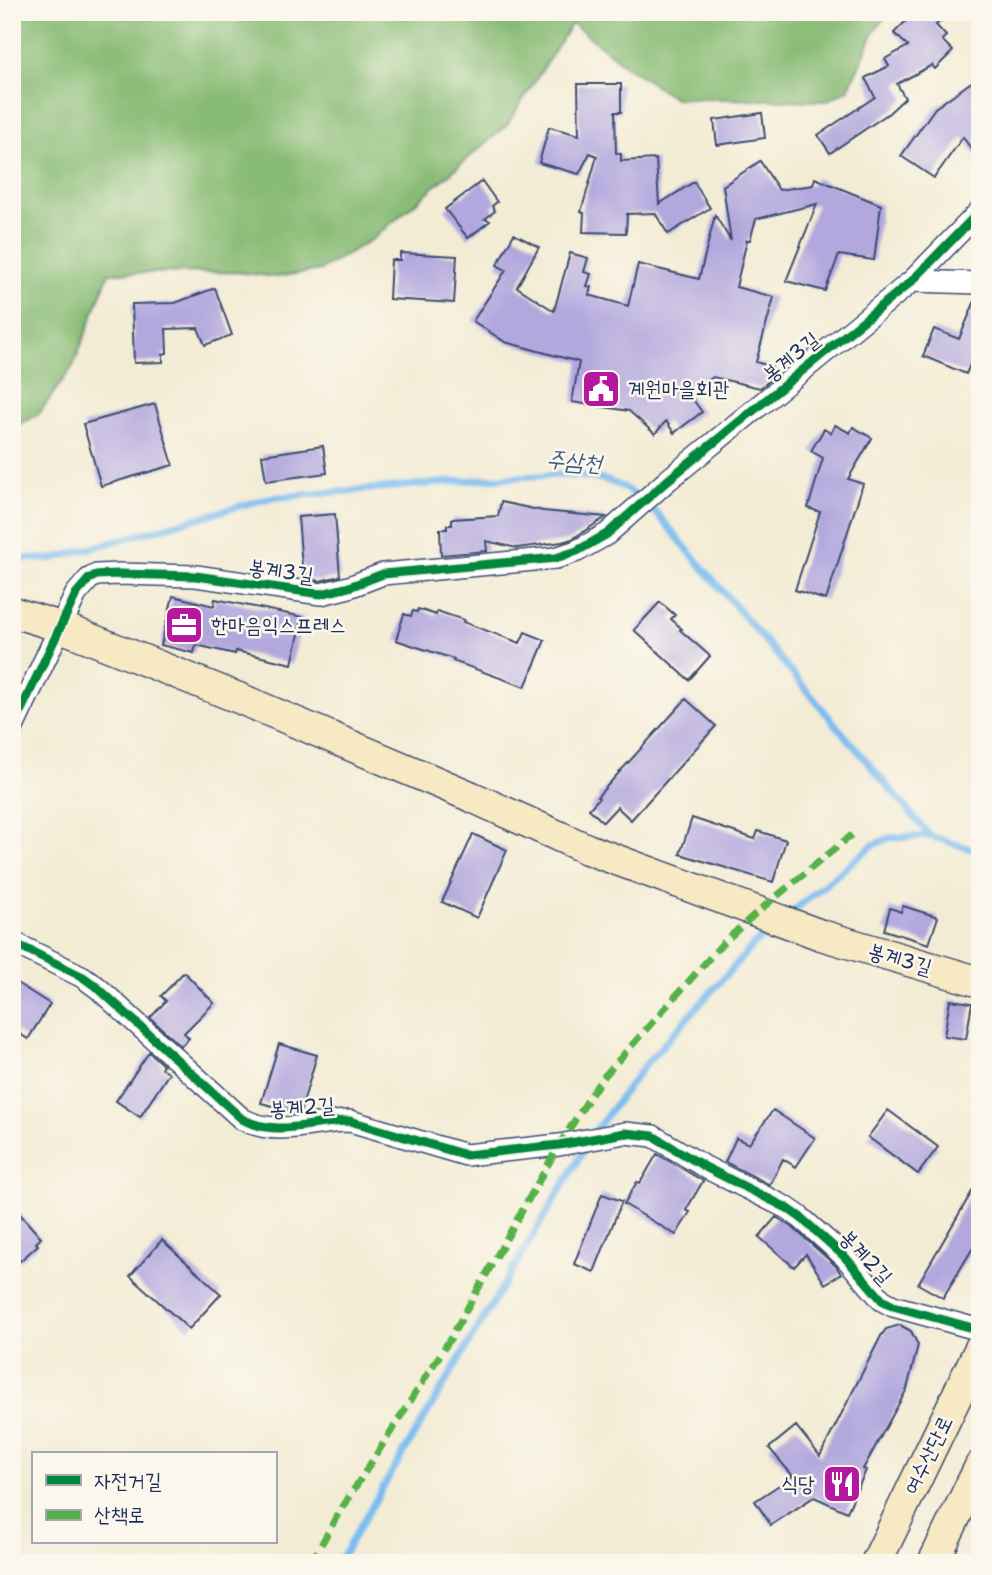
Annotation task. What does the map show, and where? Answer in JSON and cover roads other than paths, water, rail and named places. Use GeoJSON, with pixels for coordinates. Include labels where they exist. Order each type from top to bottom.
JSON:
{"type":"FeatureCollection","features":[{"type":"Feature","properties":{"kind":"street","name":"봉계3길"},"geometry":{"type":"LineString","coordinates":[[12,729],[76,594],[96,575],[119,573],[196,576],[321,594],[383,574],[556,558],[595,542],[912,281],[980,211]]}},
{"type":"Feature","properties":{"kind":"street"},"geometry":{"type":"LineString","coordinates":[[912,281],[980,283]]}},
{"type":"Feature","properties":{"kind":"street"},"geometry":{"type":"LineString","coordinates":[[12,612],[61,627]]}},
{"type":"Feature","properties":{"kind":"street","name":"봉계3길"},"geometry":{"type":"LineString","coordinates":[[61,627],[472,797],[587,849],[821,935],[980,982]]}},
{"type":"Feature","properties":{"kind":"street","name":"봉계2길"},"geometry":{"type":"LineString","coordinates":[[12,942],[83,977],[98,988],[242,1119],[255,1126],[279,1129],[350,1121],[466,1155],[569,1143],[625,1133],[653,1136],[737,1184],[788,1208],[818,1231],[882,1300],[892,1306],[980,1330]]}},
{"type":"Feature","properties":{"kind":"street","name":"여수산단로"},"geometry":{"type":"LineString","coordinates":[[876,1563],[980,1348]]}},
{"type":"Feature","properties":{"kind":"street"},"geometry":{"type":"LineString","coordinates":[[933,1563],[980,1466]]}},
{"type":"Feature","properties":{"kind":"waterway","name":"주삼천"},"geometry":{"type":"LineString","coordinates":[[12,558],[52,559],[269,498],[554,475],[605,480],[621,486],[641,499],[659,516],[930,836],[980,852]]}},
{"type":"Feature","properties":{"kind":"waterway"},"geometry":{"type":"LineString","coordinates":[[787,916],[873,845],[889,838],[930,836]]}},
{"type":"Feature","properties":{"kind":"waterway"},"geometry":{"type":"LineString","coordinates":[[592,1135],[645,1065],[755,943],[775,926]]}},
{"type":"Feature","properties":{"kind":"waterway"},"geometry":{"type":"LineString","coordinates":[[338,1563],[587,1145]]}},
{"type":"Feature","properties":{"kind":"place","name":"계원마을회관"},"geometry":{"type":"Point","coordinates":[601,389]}},
{"type":"Feature","properties":{"kind":"place","name":"한마음익스프레스"},"geometry":{"type":"Point","coordinates":[184,625]}},
{"type":"Feature","properties":{"kind":"place","name":"식당"},"geometry":{"type":"Point","coordinates":[842,1484]}}]}
